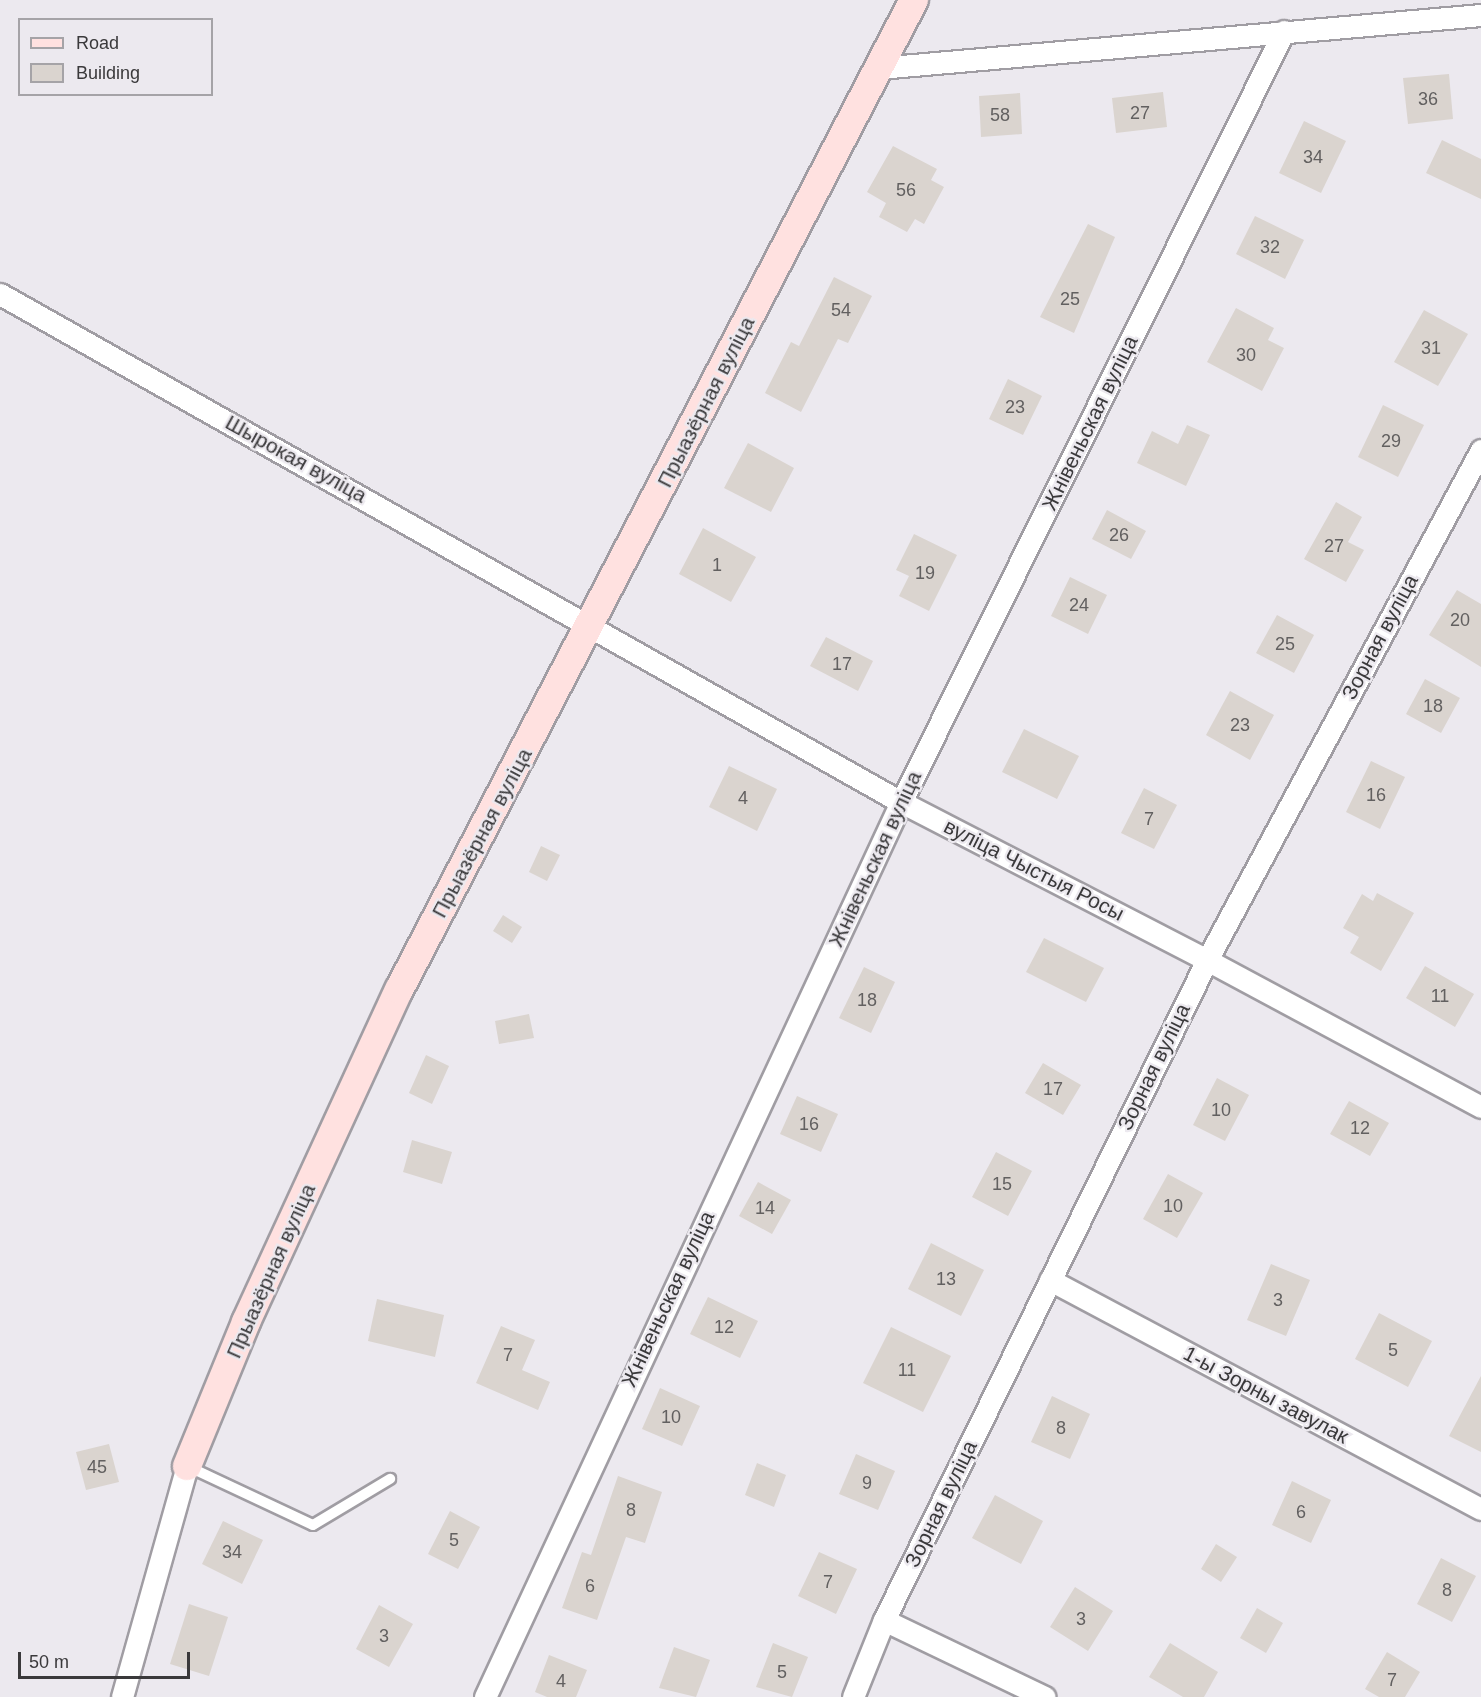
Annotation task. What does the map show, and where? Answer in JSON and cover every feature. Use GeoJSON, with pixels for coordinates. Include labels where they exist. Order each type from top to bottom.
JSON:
{"type":"FeatureCollection","features":[{"type":"Feature","properties":{"kind":"street","name":"Прыазёрная вуліца"},"geometry":{"type":"LineString","coordinates":[[122,1697],[187,1466],[246,1322],[399,990],[914,0]]}},
{"type":"Feature","properties":{"kind":"street"},"geometry":{"type":"LineString","coordinates":[[879,68],[1481,15]]}},
{"type":"Feature","properties":{"kind":"street","name":"Жнівеньская вуліца"},"geometry":{"type":"LineString","coordinates":[[485,1697],[901,802],[1284,31]]}},
{"type":"Feature","properties":{"kind":"street","name":"Шырокая вуліца"},"geometry":{"type":"LineString","coordinates":[[0,294],[591,624]]}},
{"type":"Feature","properties":{"kind":"street","name":"Зорная вуліца"},"geometry":{"type":"LineString","coordinates":[[853,1697],[884,1620],[1207,960],[1481,450]]}},
{"type":"Feature","properties":{"kind":"street","name":"вуліца Чыстыя Росы"},"geometry":{"type":"LineString","coordinates":[[591,624],[901,802],[1207,960],[1481,1107]]}},
{"type":"Feature","properties":{"kind":"street","name":"1-ы Зорны завулак"},"geometry":{"type":"LineString","coordinates":[[1050,1280],[1481,1509]]}},
{"type":"Feature","properties":{"kind":"street"},"geometry":{"type":"LineString","coordinates":[[884,1620],[1045,1697]]}},
{"type":"Feature","properties":{"kind":"lane"},"geometry":{"type":"LineString","coordinates":[[187,1466],[313,1524],[390,1479]]}},
{"type":"Feature","properties":{"kind":"building"},"geometry":{"type":"Polygon","coordinates":[[[1449,74],[1453,119],[1408,124],[1403,78],[1449,74]]]}},
{"type":"Feature","properties":{"kind":"building"},"geometry":{"type":"Polygon","coordinates":[[[1163,92],[1167,127],[1116,133],[1112,98],[1163,92]]]}},
{"type":"Feature","properties":{"kind":"building"},"geometry":{"type":"Polygon","coordinates":[[[1020,93],[1022,134],[981,137],[979,96],[1020,93]]]}},
{"type":"Feature","properties":{"kind":"building"},"geometry":{"type":"Polygon","coordinates":[[[1304,121],[1346,141],[1321,193],[1279,173],[1304,121]]]}},
{"type":"Feature","properties":{"kind":"building"},"geometry":{"type":"Polygon","coordinates":[[[1442,140],[1481,159],[1481,199],[1426,173],[1442,140]]]}},
{"type":"Feature","properties":{"kind":"building"},"geometry":{"type":"Polygon","coordinates":[[[893,146],[937,169],[931,180],[944,187],[924,224],[915,219],[907,232],[879,217],[886,203],[867,192],[893,146]]]}},
{"type":"Feature","properties":{"kind":"building"},"geometry":{"type":"Polygon","coordinates":[[[1255,216],[1304,240],[1285,279],[1236,254],[1255,216]]]}},
{"type":"Feature","properties":{"kind":"building"},"geometry":{"type":"Polygon","coordinates":[[[1088,224],[1115,237],[1074,333],[1040,317],[1088,224]]]}},
{"type":"Feature","properties":{"kind":"building"},"geometry":{"type":"Polygon","coordinates":[[[834,277],[872,296],[848,343],[838,339],[801,412],[765,393],[791,342],[799,346],[834,277]]]}},
{"type":"Feature","properties":{"kind":"building"},"geometry":{"type":"Polygon","coordinates":[[[1236,308],[1274,328],[1268,340],[1284,348],[1262,391],[1207,362],[1236,308]]]}},
{"type":"Feature","properties":{"kind":"building"},"geometry":{"type":"Polygon","coordinates":[[[1424,310],[1468,334],[1438,386],[1394,362],[1424,310]]]}},
{"type":"Feature","properties":{"kind":"building"},"geometry":{"type":"Polygon","coordinates":[[[1008,379],[1042,396],[1023,435],[989,419],[1008,379]]]}},
{"type":"Feature","properties":{"kind":"building"},"geometry":{"type":"Polygon","coordinates":[[[1383,405],[1424,425],[1398,477],[1358,457],[1383,405]]]}},
{"type":"Feature","properties":{"kind":"building"},"geometry":{"type":"Polygon","coordinates":[[[1187,425],[1210,435],[1186,486],[1137,463],[1152,431],[1178,444],[1187,425]]]}},
{"type":"Feature","properties":{"kind":"building"},"geometry":{"type":"Polygon","coordinates":[[[748,443],[794,468],[771,512],[724,488],[748,443]]]}},
{"type":"Feature","properties":{"kind":"building"},"geometry":{"type":"Polygon","coordinates":[[[1336,502],[1362,517],[1348,542],[1364,550],[1346,582],[1304,559],[1336,502]]]}},
{"type":"Feature","properties":{"kind":"building"},"geometry":{"type":"Polygon","coordinates":[[[1107,510],[1146,531],[1131,559],[1092,539],[1107,510]]]}},
{"type":"Feature","properties":{"kind":"building"},"geometry":{"type":"Polygon","coordinates":[[[703,528],[756,557],[731,602],[679,574],[703,528]]]}},
{"type":"Feature","properties":{"kind":"building"},"geometry":{"type":"Polygon","coordinates":[[[914,534],[957,555],[929,611],[899,596],[909,576],[896,570],[914,534]]]}},
{"type":"Feature","properties":{"kind":"building"},"geometry":{"type":"Polygon","coordinates":[[[1070,577],[1107,595],[1088,634],[1051,616],[1070,577]]]}},
{"type":"Feature","properties":{"kind":"building"},"geometry":{"type":"Polygon","coordinates":[[[1457,590],[1481,604],[1481,667],[1429,635],[1457,590]]]}},
{"type":"Feature","properties":{"kind":"building"},"geometry":{"type":"Polygon","coordinates":[[[1277,615],[1314,635],[1294,673],[1256,653],[1277,615]]]}},
{"type":"Feature","properties":{"kind":"building"},"geometry":{"type":"Polygon","coordinates":[[[826,637],[873,661],[858,691],[810,666],[826,637]]]}},
{"type":"Feature","properties":{"kind":"building"},"geometry":{"type":"Polygon","coordinates":[[[1425,679],[1460,698],[1441,733],[1406,714],[1425,679]]]}},
{"type":"Feature","properties":{"kind":"building"},"geometry":{"type":"Polygon","coordinates":[[[1230,691],[1274,715],[1250,760],[1206,735],[1230,691]]]}},
{"type":"Feature","properties":{"kind":"building"},"geometry":{"type":"Polygon","coordinates":[[[1024,729],[1079,756],[1057,799],[1002,772],[1024,729]]]}},
{"type":"Feature","properties":{"kind":"building"},"geometry":{"type":"Polygon","coordinates":[[[1371,761],[1405,777],[1380,829],[1346,812],[1371,761]]]}},
{"type":"Feature","properties":{"kind":"building"},"geometry":{"type":"Polygon","coordinates":[[[729,766],[777,789],[757,831],[709,807],[729,766]]]}},
{"type":"Feature","properties":{"kind":"building"},"geometry":{"type":"Polygon","coordinates":[[[1144,788],[1177,805],[1154,849],[1121,833],[1144,788]]]}},
{"type":"Feature","properties":{"kind":"building"},"geometry":{"type":"Polygon","coordinates":[[[541,846],[560,855],[547,881],[529,872],[541,846]]]}},
{"type":"Feature","properties":{"kind":"building"},"geometry":{"type":"Polygon","coordinates":[[[1377,893],[1414,913],[1381,971],[1350,953],[1359,937],[1343,928],[1362,894],[1373,901],[1377,893]]]}},
{"type":"Feature","properties":{"kind":"building"},"geometry":{"type":"Polygon","coordinates":[[[503,915],[522,927],[512,943],[493,931],[503,915]]]}},
{"type":"Feature","properties":{"kind":"building"},"geometry":{"type":"Polygon","coordinates":[[[1044,938],[1104,968],[1086,1002],[1026,972],[1044,938]]]}},
{"type":"Feature","properties":{"kind":"building"},"geometry":{"type":"Polygon","coordinates":[[[1425,966],[1474,994],[1455,1027],[1406,998],[1425,966]]]}},
{"type":"Feature","properties":{"kind":"building"},"geometry":{"type":"Polygon","coordinates":[[[864,967],[895,982],[871,1033],[839,1018],[864,967]]]}},
{"type":"Feature","properties":{"kind":"building"},"geometry":{"type":"Polygon","coordinates":[[[529,1014],[534,1038],[499,1044],[495,1021],[529,1014]]]}},
{"type":"Feature","properties":{"kind":"building"},"geometry":{"type":"Polygon","coordinates":[[[426,1055],[449,1066],[432,1104],[409,1093],[426,1055]]]}},
{"type":"Feature","properties":{"kind":"building"},"geometry":{"type":"Polygon","coordinates":[[[1043,1063],[1081,1085],[1063,1115],[1025,1093],[1043,1063]]]}},
{"type":"Feature","properties":{"kind":"building"},"geometry":{"type":"Polygon","coordinates":[[[1217,1078],[1249,1095],[1225,1141],[1193,1125],[1217,1078]]]}},
{"type":"Feature","properties":{"kind":"building"},"geometry":{"type":"Polygon","coordinates":[[[797,1096],[838,1114],[821,1152],[780,1134],[797,1096]]]}},
{"type":"Feature","properties":{"kind":"building"},"geometry":{"type":"Polygon","coordinates":[[[1349,1101],[1389,1123],[1370,1156],[1330,1134],[1349,1101]]]}},
{"type":"Feature","properties":{"kind":"building"},"geometry":{"type":"Polygon","coordinates":[[[412,1140],[452,1152],[442,1184],[403,1172],[412,1140]]]}},
{"type":"Feature","properties":{"kind":"building"},"geometry":{"type":"Polygon","coordinates":[[[996,1152],[1032,1171],[1008,1216],[972,1197],[996,1152]]]}},
{"type":"Feature","properties":{"kind":"building"},"geometry":{"type":"Polygon","coordinates":[[[1168,1174],[1203,1193],[1177,1238],[1143,1219],[1168,1174]]]}},
{"type":"Feature","properties":{"kind":"building"},"geometry":{"type":"Polygon","coordinates":[[[758,1182],[791,1200],[772,1234],[739,1216],[758,1182]]]}},
{"type":"Feature","properties":{"kind":"building"},"geometry":{"type":"Polygon","coordinates":[[[931,1243],[984,1270],[961,1316],[908,1289],[931,1243]]]}},
{"type":"Feature","properties":{"kind":"building"},"geometry":{"type":"Polygon","coordinates":[[[1271,1264],[1310,1280],[1286,1336],[1247,1320],[1271,1264]]]}},
{"type":"Feature","properties":{"kind":"building"},"geometry":{"type":"Polygon","coordinates":[[[708,1297],[758,1321],[740,1358],[690,1334],[708,1297]]]}},
{"type":"Feature","properties":{"kind":"building"},"geometry":{"type":"Polygon","coordinates":[[[377,1299],[444,1315],[435,1357],[368,1341],[377,1299]]]}},
{"type":"Feature","properties":{"kind":"building"},"geometry":{"type":"Polygon","coordinates":[[[1379,1313],[1432,1341],[1408,1387],[1355,1359],[1379,1313]]]}},
{"type":"Feature","properties":{"kind":"building"},"geometry":{"type":"Polygon","coordinates":[[[501,1326],[535,1340],[522,1370],[550,1382],[538,1410],[476,1383],[501,1326]]]}},
{"type":"Feature","properties":{"kind":"building"},"geometry":{"type":"Polygon","coordinates":[[[891,1327],[951,1356],[923,1412],[863,1383],[891,1327]]]}},
{"type":"Feature","properties":{"kind":"building"},"geometry":{"type":"Polygon","coordinates":[[[1481,1376],[1481,1452],[1449,1436],[1481,1376]]]}},
{"type":"Feature","properties":{"kind":"building"},"geometry":{"type":"Polygon","coordinates":[[[660,1388],[700,1406],[682,1446],[642,1429],[660,1388]]]}},
{"type":"Feature","properties":{"kind":"building"},"geometry":{"type":"Polygon","coordinates":[[[1052,1396],[1090,1414],[1070,1459],[1031,1442],[1052,1396]]]}},
{"type":"Feature","properties":{"kind":"building"},"geometry":{"type":"Polygon","coordinates":[[[109,1444],[119,1482],[86,1490],[76,1452],[109,1444]]]}},
{"type":"Feature","properties":{"kind":"building"},"geometry":{"type":"Polygon","coordinates":[[[856,1454],[895,1471],[878,1510],[839,1494],[856,1454]]]}},
{"type":"Feature","properties":{"kind":"building"},"geometry":{"type":"Polygon","coordinates":[[[757,1463],[786,1475],[774,1507],[745,1495],[757,1463]]]}},
{"type":"Feature","properties":{"kind":"building"},"geometry":{"type":"Polygon","coordinates":[[[618,1476],[662,1492],[645,1543],[626,1537],[597,1620],[562,1608],[582,1552],[591,1555],[618,1476]]]}},
{"type":"Feature","properties":{"kind":"building"},"geometry":{"type":"Polygon","coordinates":[[[1292,1481],[1331,1500],[1311,1543],[1272,1525],[1292,1481]]]}},
{"type":"Feature","properties":{"kind":"building"},"geometry":{"type":"Polygon","coordinates":[[[995,1495],[1043,1521],[1021,1564],[972,1538],[995,1495]]]}},
{"type":"Feature","properties":{"kind":"building"},"geometry":{"type":"Polygon","coordinates":[[[450,1511],[480,1527],[458,1569],[428,1554],[450,1511]]]}},
{"type":"Feature","properties":{"kind":"building"},"geometry":{"type":"Polygon","coordinates":[[[223,1521],[263,1540],[242,1584],[202,1564],[223,1521]]]}},
{"type":"Feature","properties":{"kind":"building"},"geometry":{"type":"Polygon","coordinates":[[[1216,1544],[1237,1557],[1221,1582],[1201,1569],[1216,1544]]]}},
{"type":"Feature","properties":{"kind":"building"},"geometry":{"type":"Polygon","coordinates":[[[819,1552],[857,1569],[836,1614],[798,1596],[819,1552]]]}},
{"type":"Feature","properties":{"kind":"building"},"geometry":{"type":"Polygon","coordinates":[[[1441,1558],[1476,1576],[1452,1622],[1417,1604],[1441,1558]]]}},
{"type":"Feature","properties":{"kind":"building"},"geometry":{"type":"Polygon","coordinates":[[[1075,1587],[1113,1611],[1088,1651],[1050,1627],[1075,1587]]]}},
{"type":"Feature","properties":{"kind":"building"},"geometry":{"type":"Polygon","coordinates":[[[189,1604],[228,1617],[209,1676],[170,1664],[189,1604]]]}},
{"type":"Feature","properties":{"kind":"building"},"geometry":{"type":"Polygon","coordinates":[[[379,1605],[413,1624],[389,1667],[356,1649],[379,1605]]]}},
{"type":"Feature","properties":{"kind":"building"},"geometry":{"type":"Polygon","coordinates":[[[1257,1608],[1283,1623],[1266,1653],[1240,1638],[1257,1608]]]}},
{"type":"Feature","properties":{"kind":"building"},"geometry":{"type":"Polygon","coordinates":[[[773,1643],[808,1657],[792,1697],[756,1687],[773,1643]]]}},
{"type":"Feature","properties":{"kind":"building"},"geometry":{"type":"Polygon","coordinates":[[[1170,1643],[1218,1672],[1204,1697],[1183,1697],[1149,1677],[1170,1643]]]}},
{"type":"Feature","properties":{"kind":"building"},"geometry":{"type":"Polygon","coordinates":[[[674,1647],[710,1660],[696,1697],[659,1688],[674,1647]]]}},
{"type":"Feature","properties":{"kind":"building"},"geometry":{"type":"Polygon","coordinates":[[[1387,1652],[1420,1672],[1405,1697],[1379,1697],[1365,1689],[1387,1652]]]}},
{"type":"Feature","properties":{"kind":"building"},"geometry":{"type":"Polygon","coordinates":[[[549,1655],[587,1670],[576,1697],[547,1697],[535,1692],[549,1655]]]}}]}
